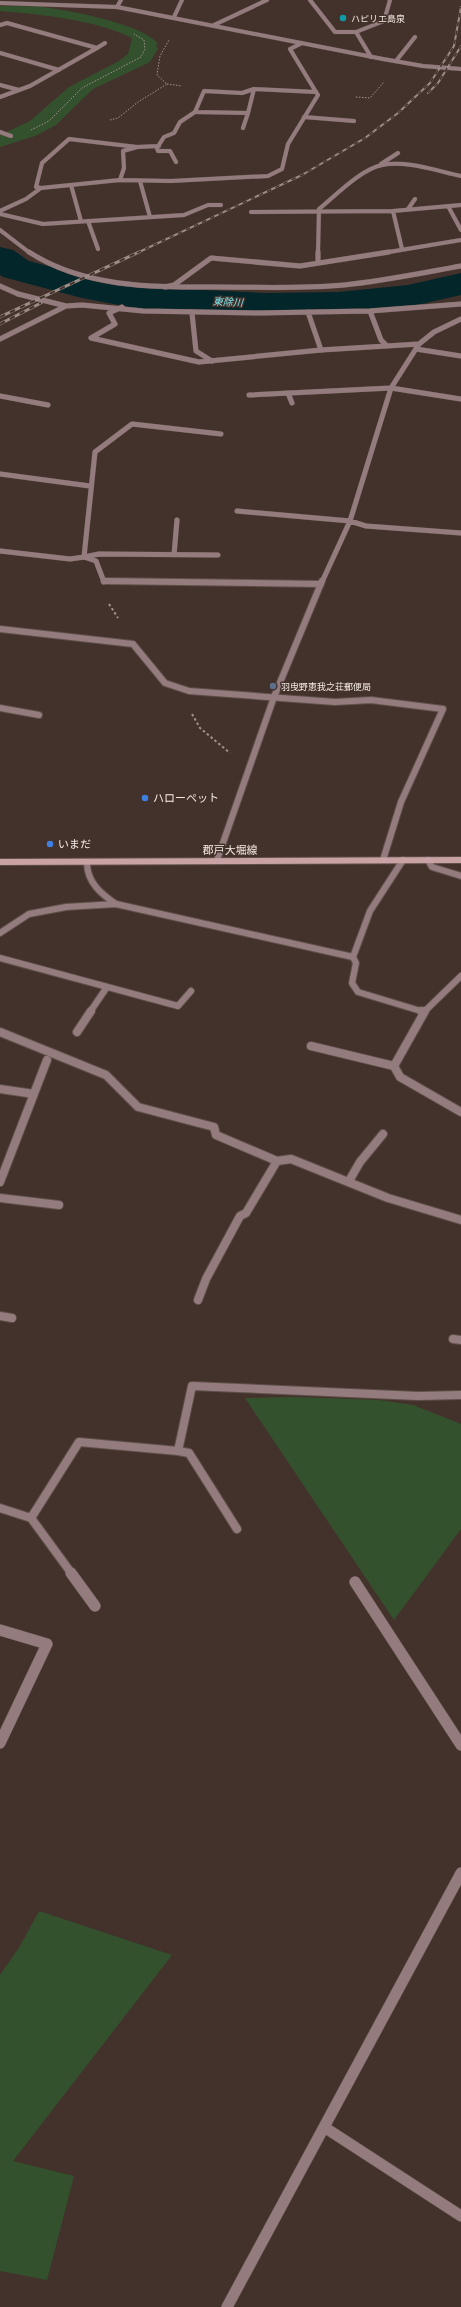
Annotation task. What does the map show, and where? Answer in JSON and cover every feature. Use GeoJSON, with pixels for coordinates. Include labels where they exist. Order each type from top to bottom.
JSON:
{"type":"FeatureCollection","features":[{"type":"Feature","properties":{"kind":"main road","name":"郡戸大堀線"},"geometry":{"type":"LineString","coordinates":[[0,862],[87,863],[217,860],[461,860]]}},
{"type":"Feature","properties":{"kind":"street"},"geometry":{"type":"LineString","coordinates":[[118,7],[120,0]]}},
{"type":"Feature","properties":{"kind":"street"},"geometry":{"type":"LineString","coordinates":[[174,17],[182,0]]}},
{"type":"Feature","properties":{"kind":"street"},"geometry":{"type":"LineString","coordinates":[[214,25],[267,0]]}},
{"type":"Feature","properties":{"kind":"street"},"geometry":{"type":"LineString","coordinates":[[310,0],[335,32],[356,32],[384,22],[390,0]]}},
{"type":"Feature","properties":{"kind":"street"},"geometry":{"type":"LineString","coordinates":[[0,3],[96,4],[118,7],[206,23],[371,57],[461,69]]}},
{"type":"Feature","properties":{"kind":"street"},"geometry":{"type":"LineString","coordinates":[[238,14],[250,16]]}},
{"type":"Feature","properties":{"kind":"street"},"geometry":{"type":"LineString","coordinates":[[0,25],[7,23],[97,48]]}},
{"type":"Feature","properties":{"kind":"street"},"geometry":{"type":"LineString","coordinates":[[356,32],[371,57]]}},
{"type":"Feature","properties":{"kind":"street"},"geometry":{"type":"LineString","coordinates":[[396,61],[415,37]]}},
{"type":"Feature","properties":{"kind":"street"},"geometry":{"type":"LineString","coordinates":[[0,97],[19,90],[59,70],[105,43]]}},
{"type":"Feature","properties":{"kind":"street"},"geometry":{"type":"LineString","coordinates":[[302,43],[290,49],[317,93]]}},
{"type":"Feature","properties":{"kind":"street"},"geometry":{"type":"LineString","coordinates":[[0,53],[59,70]]}},
{"type":"Feature","properties":{"kind":"street"},"geometry":{"type":"LineString","coordinates":[[0,85],[19,90]]}},
{"type":"Feature","properties":{"kind":"street"},"geometry":{"type":"LineString","coordinates":[[176,162],[170,151],[158,151],[159,146],[164,137],[174,133],[180,122],[195,112],[204,91],[242,93],[254,89],[317,93]]}},
{"type":"Feature","properties":{"kind":"street"},"geometry":{"type":"LineString","coordinates":[[243,128],[254,89]]}},
{"type":"Feature","properties":{"kind":"street"},"geometry":{"type":"LineString","coordinates":[[159,146],[137,147],[69,139],[42,163],[36,187],[41,188],[120,180],[140,181],[268,176],[282,170],[288,144],[317,93]]}},
{"type":"Feature","properties":{"kind":"street"},"geometry":{"type":"LineString","coordinates":[[195,112],[248,113]]}},
{"type":"Feature","properties":{"kind":"street"},"geometry":{"type":"LineString","coordinates":[[304,117],[354,120]]}},
{"type":"Feature","properties":{"kind":"street"},"geometry":{"type":"LineString","coordinates":[[0,132],[11,136]]}},
{"type":"Feature","properties":{"kind":"street"},"geometry":{"type":"LineString","coordinates":[[120,180],[124,168],[123,151],[137,147]]}},
{"type":"Feature","properties":{"kind":"street"},"geometry":{"type":"LineString","coordinates":[[318,262],[319,209],[366,173],[398,153]]}},
{"type":"Feature","properties":{"kind":"street"},"geometry":{"type":"LineString","coordinates":[[381,164],[423,168],[461,176]]}},
{"type":"Feature","properties":{"kind":"street"},"geometry":{"type":"LineString","coordinates":[[256,170],[258,177]]}},
{"type":"Feature","properties":{"kind":"street"},"geometry":{"type":"LineString","coordinates":[[140,181],[150,217]]}},
{"type":"Feature","properties":{"kind":"street"},"geometry":{"type":"LineString","coordinates":[[71,185],[81,222]]}},
{"type":"Feature","properties":{"kind":"street"},"geometry":{"type":"LineString","coordinates":[[0,212],[26,199],[41,188]]}},
{"type":"Feature","properties":{"kind":"street"},"geometry":{"type":"LineString","coordinates":[[408,209],[415,199]]}},
{"type":"Feature","properties":{"kind":"street"},"geometry":{"type":"LineString","coordinates":[[0,212],[44,224],[184,214],[208,205],[221,205]]}},
{"type":"Feature","properties":{"kind":"street"},"geometry":{"type":"LineString","coordinates":[[251,212],[284,210],[319,212],[393,211],[461,205]]}},
{"type":"Feature","properties":{"kind":"street"},"geometry":{"type":"LineString","coordinates":[[448,206],[461,230]]}},
{"type":"Feature","properties":{"kind":"street"},"geometry":{"type":"LineString","coordinates":[[393,211],[402,249]]}},
{"type":"Feature","properties":{"kind":"street"},"geometry":{"type":"LineString","coordinates":[[88,221],[98,249]]}},
{"type":"Feature","properties":{"kind":"street"},"geometry":{"type":"LineString","coordinates":[[0,230],[25,251],[40,260],[68,271],[98,279],[167,287],[349,284],[415,275],[461,266]]}},
{"type":"Feature","properties":{"kind":"street"},"geometry":{"type":"LineString","coordinates":[[167,287],[211,258],[300,266],[461,240]]}},
{"type":"Feature","properties":{"kind":"street"},"geometry":{"type":"LineString","coordinates":[[0,286],[18,294],[66,306],[82,305],[115,310],[192,313],[370,311],[461,304]]}},
{"type":"Feature","properties":{"kind":"street"},"geometry":{"type":"LineString","coordinates":[[0,339],[66,306]]}},
{"type":"Feature","properties":{"kind":"street"},"geometry":{"type":"LineString","coordinates":[[122,307],[109,313],[115,324],[91,338],[199,362],[386,345],[417,347],[461,356]]}},
{"type":"Feature","properties":{"kind":"street"},"geometry":{"type":"LineString","coordinates":[[370,311],[381,340],[386,345]]}},
{"type":"Feature","properties":{"kind":"street"},"geometry":{"type":"LineString","coordinates":[[308,312],[321,350]]}},
{"type":"Feature","properties":{"kind":"street"},"geometry":{"type":"LineString","coordinates":[[192,313],[196,351],[212,361]]}},
{"type":"Feature","properties":{"kind":"street"},"geometry":{"type":"LineString","coordinates":[[217,860],[274,697],[321,584],[350,521],[391,388],[417,347],[434,332],[461,320]]}},
{"type":"Feature","properties":{"kind":"street"},"geometry":{"type":"LineString","coordinates":[[249,395],[391,388],[461,399]]}},
{"type":"Feature","properties":{"kind":"street"},"geometry":{"type":"LineString","coordinates":[[288,392],[292,403]]}},
{"type":"Feature","properties":{"kind":"street"},"geometry":{"type":"LineString","coordinates":[[0,396],[48,405]]}},
{"type":"Feature","properties":{"kind":"street"},"geometry":{"type":"LineString","coordinates":[[84,556],[90,486],[95,452],[132,424],[221,434]]}},
{"type":"Feature","properties":{"kind":"street"},"geometry":{"type":"LineString","coordinates":[[0,474],[90,486]]}},
{"type":"Feature","properties":{"kind":"street"},"geometry":{"type":"LineString","coordinates":[[237,511],[350,521],[366,526],[461,533]]}},
{"type":"Feature","properties":{"kind":"street"},"geometry":{"type":"LineString","coordinates":[[174,555],[177,520]]}},
{"type":"Feature","properties":{"kind":"street"},"geometry":{"type":"LineString","coordinates":[[0,551],[70,559],[99,554],[218,555]]}},
{"type":"Feature","properties":{"kind":"street"},"geometry":{"type":"LineString","coordinates":[[84,556],[96,561],[104,582],[321,584]]}},
{"type":"Feature","properties":{"kind":"street"},"geometry":{"type":"LineString","coordinates":[[0,629],[133,644],[165,683],[189,691],[335,702],[371,700],[443,709],[402,800],[386,845],[383,860]]}},
{"type":"Feature","properties":{"kind":"street"},"geometry":{"type":"LineString","coordinates":[[0,708],[39,715]]}},
{"type":"Feature","properties":{"kind":"street"},"geometry":{"type":"LineString","coordinates":[[402,860],[370,911],[353,957],[356,963],[352,983],[358,992],[424,1012]]}},
{"type":"Feature","properties":{"kind":"street"},"geometry":{"type":"LineString","coordinates":[[428,860],[432,867],[461,876]]}},
{"type":"Feature","properties":{"kind":"street"},"geometry":{"type":"LineString","coordinates":[[87,863],[86,869],[90,879],[102,895],[116,904]]}},
{"type":"Feature","properties":{"kind":"street"},"geometry":{"type":"LineString","coordinates":[[0,933],[29,914],[66,907],[116,904],[353,957]]}},
{"type":"Feature","properties":{"kind":"street"},"geometry":{"type":"LineString","coordinates":[[0,958],[178,1006],[191,991]]}},
{"type":"Feature","properties":{"kind":"street"},"geometry":{"type":"LineString","coordinates":[[394,1066],[424,1012],[461,976]]}},
{"type":"Feature","properties":{"kind":"street"},"geometry":{"type":"LineString","coordinates":[[77,1032],[107,987]]}},
{"type":"Feature","properties":{"kind":"street"},"geometry":{"type":"LineString","coordinates":[[0,1032],[106,1075],[138,1107],[214,1127],[216,1135],[277,1161],[291,1159],[349,1181],[388,1198],[461,1220]]}},
{"type":"Feature","properties":{"kind":"street"},"geometry":{"type":"LineString","coordinates":[[311,1046],[394,1066],[400,1076],[461,1112]]}},
{"type":"Feature","properties":{"kind":"street"},"geometry":{"type":"LineString","coordinates":[[0,1182],[47,1060]]}},
{"type":"Feature","properties":{"kind":"street"},"geometry":{"type":"LineString","coordinates":[[0,1089],[34,1094]]}},
{"type":"Feature","properties":{"kind":"street"},"geometry":{"type":"LineString","coordinates":[[349,1181],[360,1162],[383,1134]]}},
{"type":"Feature","properties":{"kind":"street"},"geometry":{"type":"LineString","coordinates":[[198,1300],[206,1279],[240,1216],[246,1214],[277,1161]]}},
{"type":"Feature","properties":{"kind":"street"},"geometry":{"type":"LineString","coordinates":[[0,1198],[59,1205]]}},
{"type":"Feature","properties":{"kind":"street"},"geometry":{"type":"LineString","coordinates":[[0,1316],[12,1318]]}},
{"type":"Feature","properties":{"kind":"street"},"geometry":{"type":"LineString","coordinates":[[178,1451],[192,1386],[418,1396],[461,1395]]}},
{"type":"Feature","properties":{"kind":"street"},"geometry":{"type":"LineString","coordinates":[[31,1518],[79,1442],[189,1453],[237,1529]]}},
{"type":"Feature","properties":{"kind":"street"},"geometry":{"type":"LineString","coordinates":[[0,1508],[31,1518],[95,1606]]}},
{"type":"Feature","properties":{"kind":"street"},"geometry":{"type":"LineString","coordinates":[[355,1582],[461,1745]]}},
{"type":"Feature","properties":{"kind":"street"},"geometry":{"type":"LineString","coordinates":[[0,1630],[47,1644],[0,1743]]}},
{"type":"Feature","properties":{"kind":"street"},"geometry":{"type":"LineString","coordinates":[[227,2307],[461,1873]]}},
{"type":"Feature","properties":{"kind":"street"},"geometry":{"type":"LineString","coordinates":[[324,2127],[461,2216]]}},
{"type":"Feature","properties":{"kind":"path"},"geometry":{"type":"LineString","coordinates":[[107,121],[118,118],[138,102],[167,84],[158,75],[157,65],[164,46],[176,31],[206,23]]}},
{"type":"Feature","properties":{"kind":"path"},"geometry":{"type":"LineString","coordinates":[[317,93],[370,98],[393,69],[383,68],[384,59]]}},
{"type":"Feature","properties":{"kind":"green space"},"geometry":{"type":"Polygon","coordinates":[[[0,6],[43,7],[108,20],[124,25],[151,37],[158,44],[156,46],[158,49],[150,62],[93,89],[56,125],[35,136],[0,147],[0,135],[30,121],[69,87],[119,61],[128,54],[132,38],[101,26],[84,22],[51,16],[0,11],[0,6]]]}},
{"type":"Feature","properties":{"kind":"green space"},"geometry":{"type":"Polygon","coordinates":[[[293,1397],[379,1400],[413,1405],[461,1424],[461,1529],[394,1620],[245,1398],[293,1397]]]}},
{"type":"Feature","properties":{"kind":"green space"},"geometry":{"type":"Polygon","coordinates":[[[39,1911],[172,1955],[13,2161],[74,2176],[47,2280],[0,2271],[0,1975],[20,1946],[39,1911]]]}},
{"type":"Feature","properties":{"kind":"waterway","name":"東除川"},"geometry":{"type":"LineString","coordinates":[[0,258],[16,269],[82,287],[140,298],[267,304],[338,303],[408,296],[461,284]]}},
{"type":"Feature","properties":{"kind":"railway"},"geometry":{"type":"LineString","coordinates":[[137,253],[302,175],[365,138],[398,113],[430,83],[454,46],[461,7]]}},
{"type":"Feature","properties":{"kind":"railway"},"geometry":{"type":"LineString","coordinates":[[428,93],[438,83],[461,46]]}},
{"type":"Feature","properties":{"kind":"railway"},"geometry":{"type":"LineString","coordinates":[[0,317],[139,252]]}},
{"type":"Feature","properties":{"kind":"railway"},"geometry":{"type":"LineString","coordinates":[[0,324],[41,303]]}},
{"type":"Feature","properties":{"kind":"place","name":"ハピリエ島泉"},"geometry":{"type":"Point","coordinates":[343,18]}},
{"type":"Feature","properties":{"kind":"place","name":"羽曳野恵我之荘郵便局"},"geometry":{"type":"Point","coordinates":[273,686]}},
{"type":"Feature","properties":{"kind":"place","name":"ハローペット"},"geometry":{"type":"Point","coordinates":[145,798]}},
{"type":"Feature","properties":{"kind":"place","name":"いまだ"},"geometry":{"type":"Point","coordinates":[50,844]}}]}
